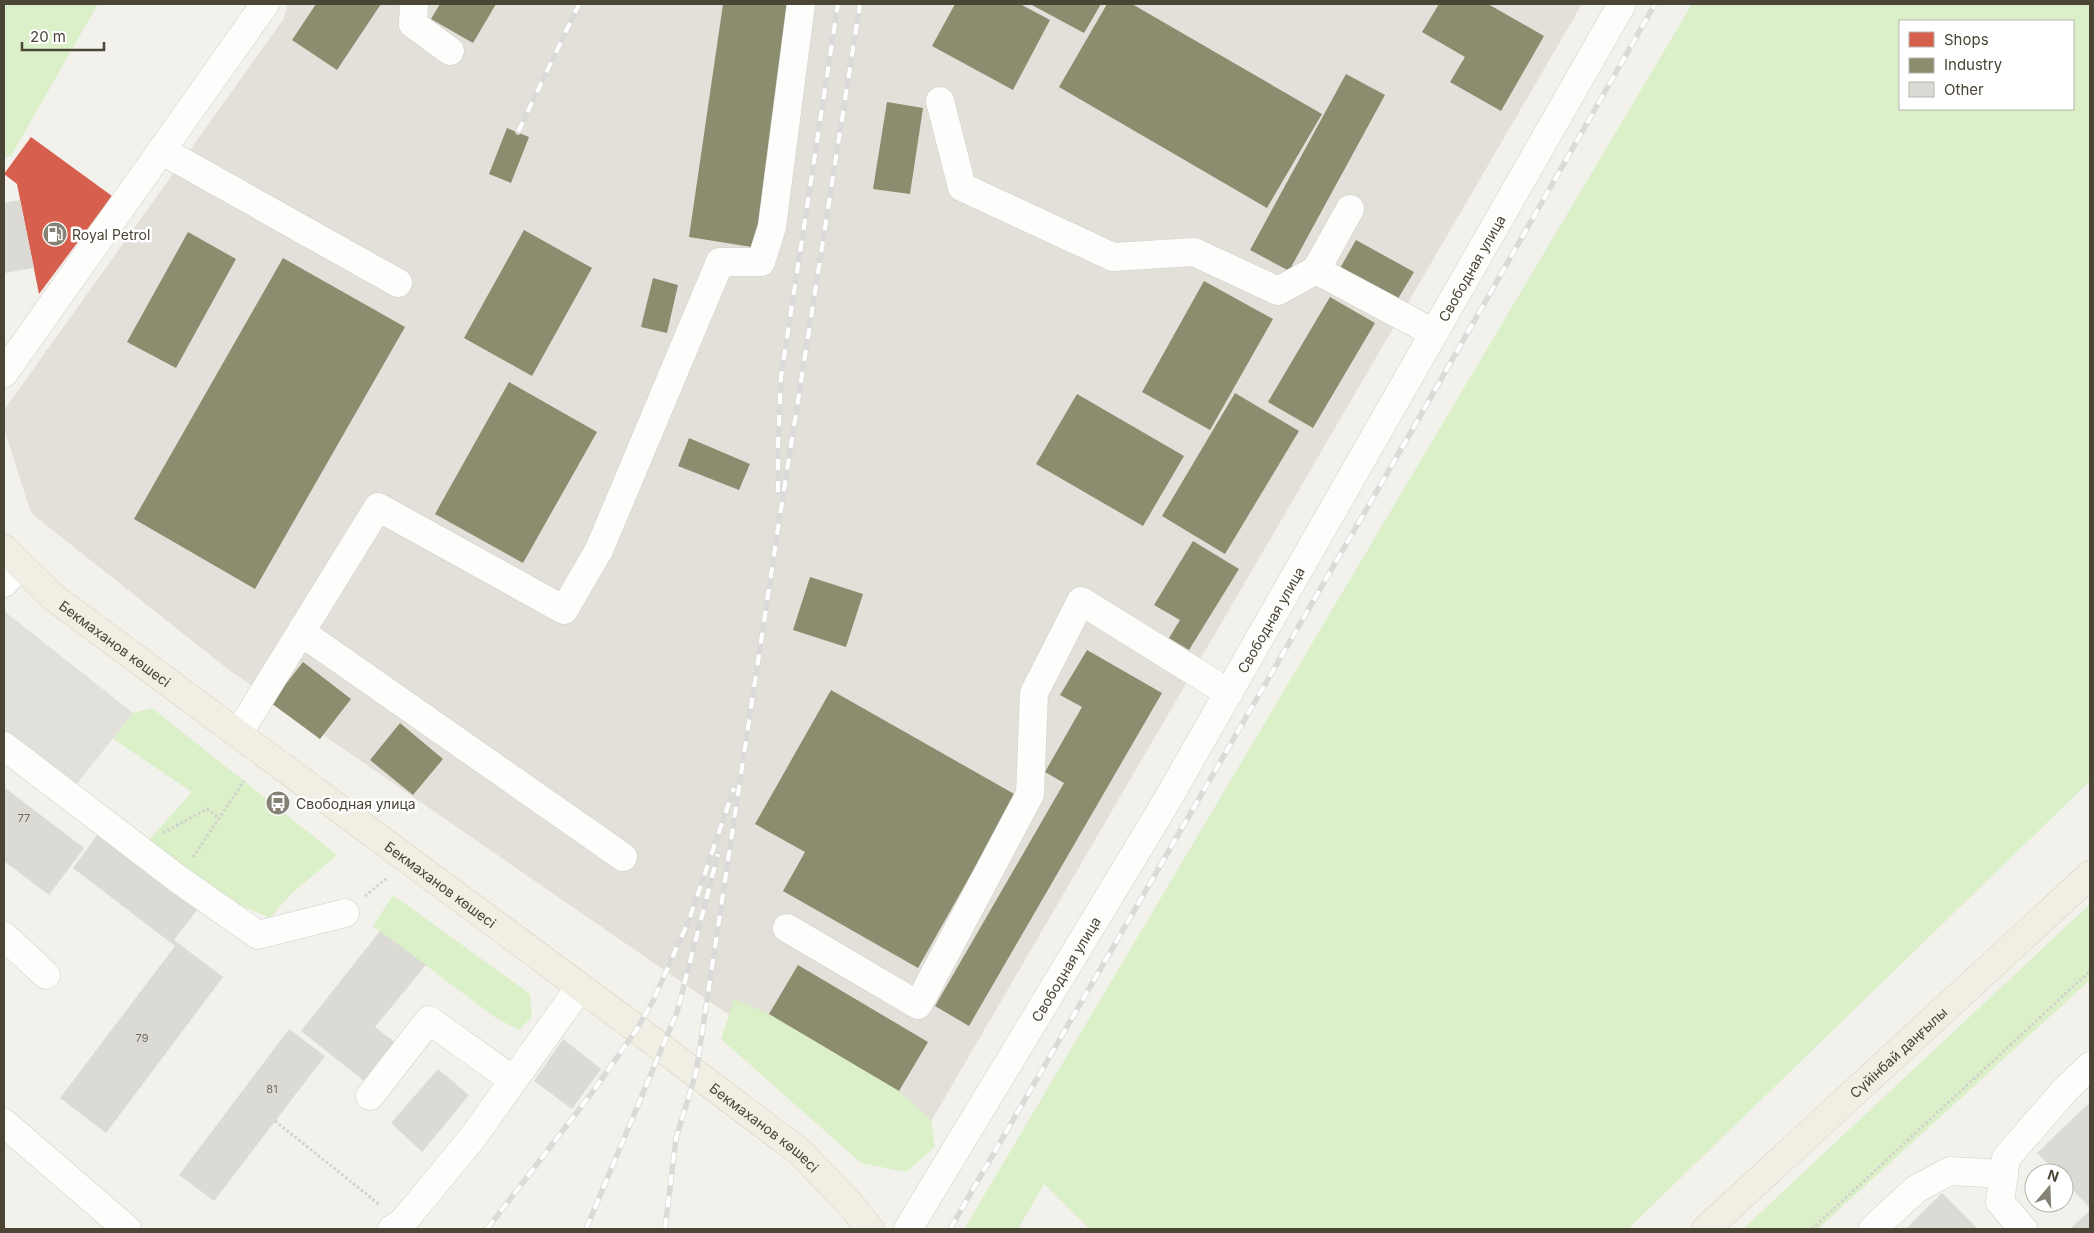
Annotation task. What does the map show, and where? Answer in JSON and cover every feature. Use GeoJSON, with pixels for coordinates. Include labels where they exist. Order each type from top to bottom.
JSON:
{"type":"FeatureCollection","features":[{"type":"Feature","properties":{"kind":"main road","name":"Бекмаханов көшесі"},"geometry":{"type":"LineString","coordinates":[[9,566],[53,596],[800,1152],[850,1204],[870,1229]]}},
{"type":"Feature","properties":{"kind":"main road","name":"Сүйінбай даңғылы"},"geometry":{"type":"LineString","coordinates":[[1706,1229],[2090,875]]}},
{"type":"Feature","properties":{"kind":"street"},"geometry":{"type":"LineString","coordinates":[[4,373],[265,4]]}},
{"type":"Feature","properties":{"kind":"street"},"geometry":{"type":"LineString","coordinates":[[414,4],[413,24],[450,51]]}},
{"type":"Feature","properties":{"kind":"street"},"geometry":{"type":"LineString","coordinates":[[238,734],[378,507],[564,610],[599,550],[720,262],[761,262],[772,227],[801,4]]}},
{"type":"Feature","properties":{"kind":"street","name":"Свободная улица"},"geometry":{"type":"LineString","coordinates":[[908,1229],[1162,809],[1622,4]]}},
{"type":"Feature","properties":{"kind":"street"},"geometry":{"type":"LineString","coordinates":[[940,101],[962,187],[1113,257],[1194,252],[1278,291],[1316,270],[1350,209]]}},
{"type":"Feature","properties":{"kind":"street"},"geometry":{"type":"LineString","coordinates":[[162,150],[398,283]]}},
{"type":"Feature","properties":{"kind":"street"},"geometry":{"type":"LineString","coordinates":[[1316,270],[1434,332]]}},
{"type":"Feature","properties":{"kind":"street"},"geometry":{"type":"LineString","coordinates":[[787,928],[918,1005],[1030,794],[1034,693],[1081,601],[1228,692]]}},
{"type":"Feature","properties":{"kind":"street"},"geometry":{"type":"LineString","coordinates":[[301,632],[624,857]]}},
{"type":"Feature","properties":{"kind":"street"},"geometry":{"type":"LineString","coordinates":[[4,746],[178,879],[258,935],[345,913]]}},
{"type":"Feature","properties":{"kind":"street"},"geometry":{"type":"LineString","coordinates":[[4,936],[46,975]]}},
{"type":"Feature","properties":{"kind":"street"},"geometry":{"type":"LineString","coordinates":[[401,1227],[473,1137],[580,987]]}},
{"type":"Feature","properties":{"kind":"street"},"geometry":{"type":"LineString","coordinates":[[370,1096],[429,1020],[513,1080]]}},
{"type":"Feature","properties":{"kind":"street"},"geometry":{"type":"LineString","coordinates":[[2024,1229],[2000,1202],[2006,1158],[2065,1090],[2090,1066]]}},
{"type":"Feature","properties":{"kind":"street"},"geometry":{"type":"LineString","coordinates":[[4,1123],[127,1229]]}},
{"type":"Feature","properties":{"kind":"street"},"geometry":{"type":"LineString","coordinates":[[1873,1229],[1916,1189],[1950,1171],[2004,1174]]}},
{"type":"Feature","properties":{"kind":"path"},"geometry":{"type":"LineString","coordinates":[[178,879],[244,781]]}},
{"type":"Feature","properties":{"kind":"path"},"geometry":{"type":"LineString","coordinates":[[136,847],[207,809],[220,818]]}},
{"type":"Feature","properties":{"kind":"path"},"geometry":{"type":"LineString","coordinates":[[345,913],[408,860]]}},
{"type":"Feature","properties":{"kind":"path"},"geometry":{"type":"LineString","coordinates":[[1812,1229],[2090,971]]}},
{"type":"Feature","properties":{"kind":"path"},"geometry":{"type":"LineString","coordinates":[[275,1121],[401,1227]]}},
{"type":"Feature","properties":{"kind":"shaded area"},"geometry":{"type":"Polygon","coordinates":[[[288,4],[1582,4],[923,1135],[725,1012],[229,670],[31,513],[4,428],[4,410],[283,20],[288,4]]]}},
{"type":"Feature","properties":{"kind":"shaded area"},"geometry":{"type":"Polygon","coordinates":[[[4,611],[133,713],[68,795],[4,746],[4,611]]]}},
{"type":"Feature","properties":{"kind":"green space"},"geometry":{"type":"Polygon","coordinates":[[[4,4],[98,4],[11,156],[4,158],[4,4]]]}},
{"type":"Feature","properties":{"kind":"green space"},"geometry":{"type":"Polygon","coordinates":[[[1692,4],[2090,4],[2090,781],[1628,1229],[1090,1229],[1044,1184],[1018,1229],[964,1229],[1692,4]]]}},
{"type":"Feature","properties":{"kind":"green space"},"geometry":{"type":"Polygon","coordinates":[[[152,708],[337,855],[290,895],[270,918],[237,904],[148,841],[192,792],[113,739],[133,713],[152,708]]]}},
{"type":"Feature","properties":{"kind":"green space"},"geometry":{"type":"Polygon","coordinates":[[[393,895],[530,994],[532,1017],[519,1030],[496,1018],[373,926],[393,895]]]}},
{"type":"Feature","properties":{"kind":"green space"},"geometry":{"type":"Polygon","coordinates":[[[2090,904],[2090,980],[1818,1229],[1743,1229],[2090,904]]]}},
{"type":"Feature","properties":{"kind":"green space"},"geometry":{"type":"Polygon","coordinates":[[[734,999],[769,1014],[899,1091],[931,1120],[935,1147],[906,1172],[861,1163],[721,1039],[734,999]]]}},
{"type":"Feature","properties":{"kind":"building: Shops","name":"Royal Petrol"},"geometry":{"type":"Polygon","coordinates":[[[31,137],[112,196],[39,294],[17,184],[4,174],[31,137]]]}},
{"type":"Feature","properties":{"kind":"building: Industry"},"geometry":{"type":"Polygon","coordinates":[[[316,4],[381,4],[337,70],[292,40],[316,4]]]}},
{"type":"Feature","properties":{"kind":"building: Industry"},"geometry":{"type":"Polygon","coordinates":[[[440,4],[496,4],[473,43],[431,19],[440,4]]]}},
{"type":"Feature","properties":{"kind":"building: Industry"},"geometry":{"type":"Polygon","coordinates":[[[723,4],[794,4],[758,248],[689,237],[723,4]]]}},
{"type":"Feature","properties":{"kind":"building: Industry"},"geometry":{"type":"Polygon","coordinates":[[[955,4],[1020,4],[1050,20],[1013,90],[932,46],[955,4]]]}},
{"type":"Feature","properties":{"kind":"building: Industry"},"geometry":{"type":"Polygon","coordinates":[[[1030,4],[1101,4],[1084,33],[1030,4]]]}},
{"type":"Feature","properties":{"kind":"building: Industry"},"geometry":{"type":"Polygon","coordinates":[[[1107,4],[1132,4],[1322,114],[1267,208],[1059,87],[1107,4]]]}},
{"type":"Feature","properties":{"kind":"building: Industry"},"geometry":{"type":"Polygon","coordinates":[[[1439,4],[1488,4],[1544,36],[1501,111],[1450,82],[1465,57],[1422,32],[1439,4]]]}},
{"type":"Feature","properties":{"kind":"building: Industry"},"geometry":{"type":"Polygon","coordinates":[[[1346,74],[1385,95],[1289,271],[1250,250],[1346,74]]]}},
{"type":"Feature","properties":{"kind":"building: Industry"},"geometry":{"type":"Polygon","coordinates":[[[887,102],[923,108],[910,194],[873,189],[887,102]]]}},
{"type":"Feature","properties":{"kind":"building: Industry"},"geometry":{"type":"Polygon","coordinates":[[[507,128],[529,137],[511,183],[489,174],[507,128]]]}},
{"type":"Feature","properties":{"kind":"building: Industry"},"geometry":{"type":"Polygon","coordinates":[[[524,230],[592,268],[532,376],[464,338],[524,230]]]}},
{"type":"Feature","properties":{"kind":"building: Industry"},"geometry":{"type":"Polygon","coordinates":[[[188,232],[236,259],[176,368],[127,342],[188,232]]]}},
{"type":"Feature","properties":{"kind":"building: Industry"},"geometry":{"type":"Polygon","coordinates":[[[1356,240],[1414,272],[1396,302],[1339,270],[1356,240]]]}},
{"type":"Feature","properties":{"kind":"building: Industry"},"geometry":{"type":"Polygon","coordinates":[[[283,258],[405,327],[255,589],[134,519],[283,258]]]}},
{"type":"Feature","properties":{"kind":"building: Industry"},"geometry":{"type":"Polygon","coordinates":[[[653,278],[678,285],[667,333],[641,327],[653,278]]]}},
{"type":"Feature","properties":{"kind":"building: Industry"},"geometry":{"type":"Polygon","coordinates":[[[1204,281],[1273,319],[1210,430],[1142,392],[1204,281]]]}},
{"type":"Feature","properties":{"kind":"building: Industry"},"geometry":{"type":"Polygon","coordinates":[[[1330,297],[1375,323],[1313,428],[1268,402],[1330,297]]]}},
{"type":"Feature","properties":{"kind":"building: Industry"},"geometry":{"type":"Polygon","coordinates":[[[509,382],[597,432],[523,563],[435,514],[509,382]]]}},
{"type":"Feature","properties":{"kind":"building: Industry"},"geometry":{"type":"Polygon","coordinates":[[[1235,393],[1299,431],[1225,554],[1162,516],[1235,393]]]}},
{"type":"Feature","properties":{"kind":"building: Industry"},"geometry":{"type":"Polygon","coordinates":[[[1077,394],[1184,456],[1143,526],[1036,464],[1077,394]]]}},
{"type":"Feature","properties":{"kind":"building: Industry"},"geometry":{"type":"Polygon","coordinates":[[[689,438],[750,464],[739,490],[678,466],[689,438]]]}},
{"type":"Feature","properties":{"kind":"building: Industry"},"geometry":{"type":"Polygon","coordinates":[[[1193,541],[1239,569],[1189,650],[1169,638],[1180,620],[1154,605],[1193,541]]]}},
{"type":"Feature","properties":{"kind":"building: Industry"},"geometry":{"type":"Polygon","coordinates":[[[810,577],[863,594],[846,647],[793,630],[810,577]]]}},
{"type":"Feature","properties":{"kind":"building: Industry"},"geometry":{"type":"Polygon","coordinates":[[[1087,650],[1162,693],[969,1026],[935,1006],[1064,783],[1045,772],[1082,707],[1060,695],[1087,650]]]}},
{"type":"Feature","properties":{"kind":"building: Industry"},"geometry":{"type":"Polygon","coordinates":[[[303,662],[351,699],[320,739],[271,703],[303,662]]]}},
{"type":"Feature","properties":{"kind":"building: Industry"},"geometry":{"type":"Polygon","coordinates":[[[831,690],[1016,795],[918,968],[783,891],[805,852],[755,824],[831,690]]]}},
{"type":"Feature","properties":{"kind":"building: Industry"},"geometry":{"type":"Polygon","coordinates":[[[400,723],[443,759],[413,795],[370,760],[400,723]]]}},
{"type":"Feature","properties":{"kind":"building: Industry"},"geometry":{"type":"Polygon","coordinates":[[[798,965],[928,1042],[899,1091],[769,1014],[798,965]]]}},
{"type":"Feature","properties":{"kind":"building: Other"},"geometry":{"type":"Polygon","coordinates":[[[20,200],[34,268],[4,273],[4,203],[20,200]]]}},
{"type":"Feature","properties":{"kind":"building: Other"},"geometry":{"type":"Polygon","coordinates":[[[4,787],[84,848],[49,895],[4,861],[4,787]]]}},
{"type":"Feature","properties":{"kind":"building: Other"},"geometry":{"type":"Polygon","coordinates":[[[101,830],[201,905],[174,940],[223,977],[106,1133],[60,1098],[175,946],[73,868],[101,830]]]}},
{"type":"Feature","properties":{"kind":"building: Other"},"geometry":{"type":"Polygon","coordinates":[[[380,931],[426,965],[375,1027],[400,1046],[369,1085],[301,1031],[380,931]]]}},
{"type":"Feature","properties":{"kind":"building: Other"},"geometry":{"type":"Polygon","coordinates":[[[289,1029],[325,1056],[214,1201],[179,1175],[289,1029]]]}},
{"type":"Feature","properties":{"kind":"building: Other"},"geometry":{"type":"Polygon","coordinates":[[[563,1039],[601,1069],[572,1109],[534,1081],[563,1039]]]}},
{"type":"Feature","properties":{"kind":"building: Other"},"geometry":{"type":"Polygon","coordinates":[[[438,1069],[469,1095],[422,1152],[391,1123],[438,1069]]]}},
{"type":"Feature","properties":{"kind":"building: Other"},"geometry":{"type":"Polygon","coordinates":[[[2090,1102],[2090,1208],[2074,1191],[2074,1163],[2047,1163],[2037,1153],[2090,1102]]]}},
{"type":"Feature","properties":{"kind":"building: Other"},"geometry":{"type":"Polygon","coordinates":[[[1942,1193],[1978,1229],[1906,1229],[1942,1193]]]}},
{"type":"Feature","properties":{"kind":"building: Other"},"geometry":{"type":"Polygon","coordinates":[[[2090,1210],[2090,1229],[2070,1229],[2090,1210]]]}},
{"type":"Feature","properties":{"kind":"railway"},"geometry":{"type":"LineString","coordinates":[[518,132],[579,4]]}},
{"type":"Feature","properties":{"kind":"railway"},"geometry":{"type":"LineString","coordinates":[[778,492],[781,377],[838,4]]}},
{"type":"Feature","properties":{"kind":"railway"},"geometry":{"type":"LineString","coordinates":[[665,1229],[676,1138],[696,1073],[779,522],[860,4]]}},
{"type":"Feature","properties":{"kind":"railway"},"geometry":{"type":"LineString","coordinates":[[950,1229],[1407,439],[1655,4]]}},
{"type":"Feature","properties":{"kind":"railway"},"geometry":{"type":"LineString","coordinates":[[487,1229],[591,1094],[637,1029],[653,1001],[689,920],[734,788]]}},
{"type":"Feature","properties":{"kind":"railway"},"geometry":{"type":"LineString","coordinates":[[586,1229],[677,1012],[718,854]]}},
{"type":"Feature","properties":{"kind":"place","name":"Royal Petrol"},"geometry":{"type":"Point","coordinates":[55,234]}},
{"type":"Feature","properties":{"kind":"place","name":"Свободная улица"},"geometry":{"type":"Point","coordinates":[278,803]}}]}
